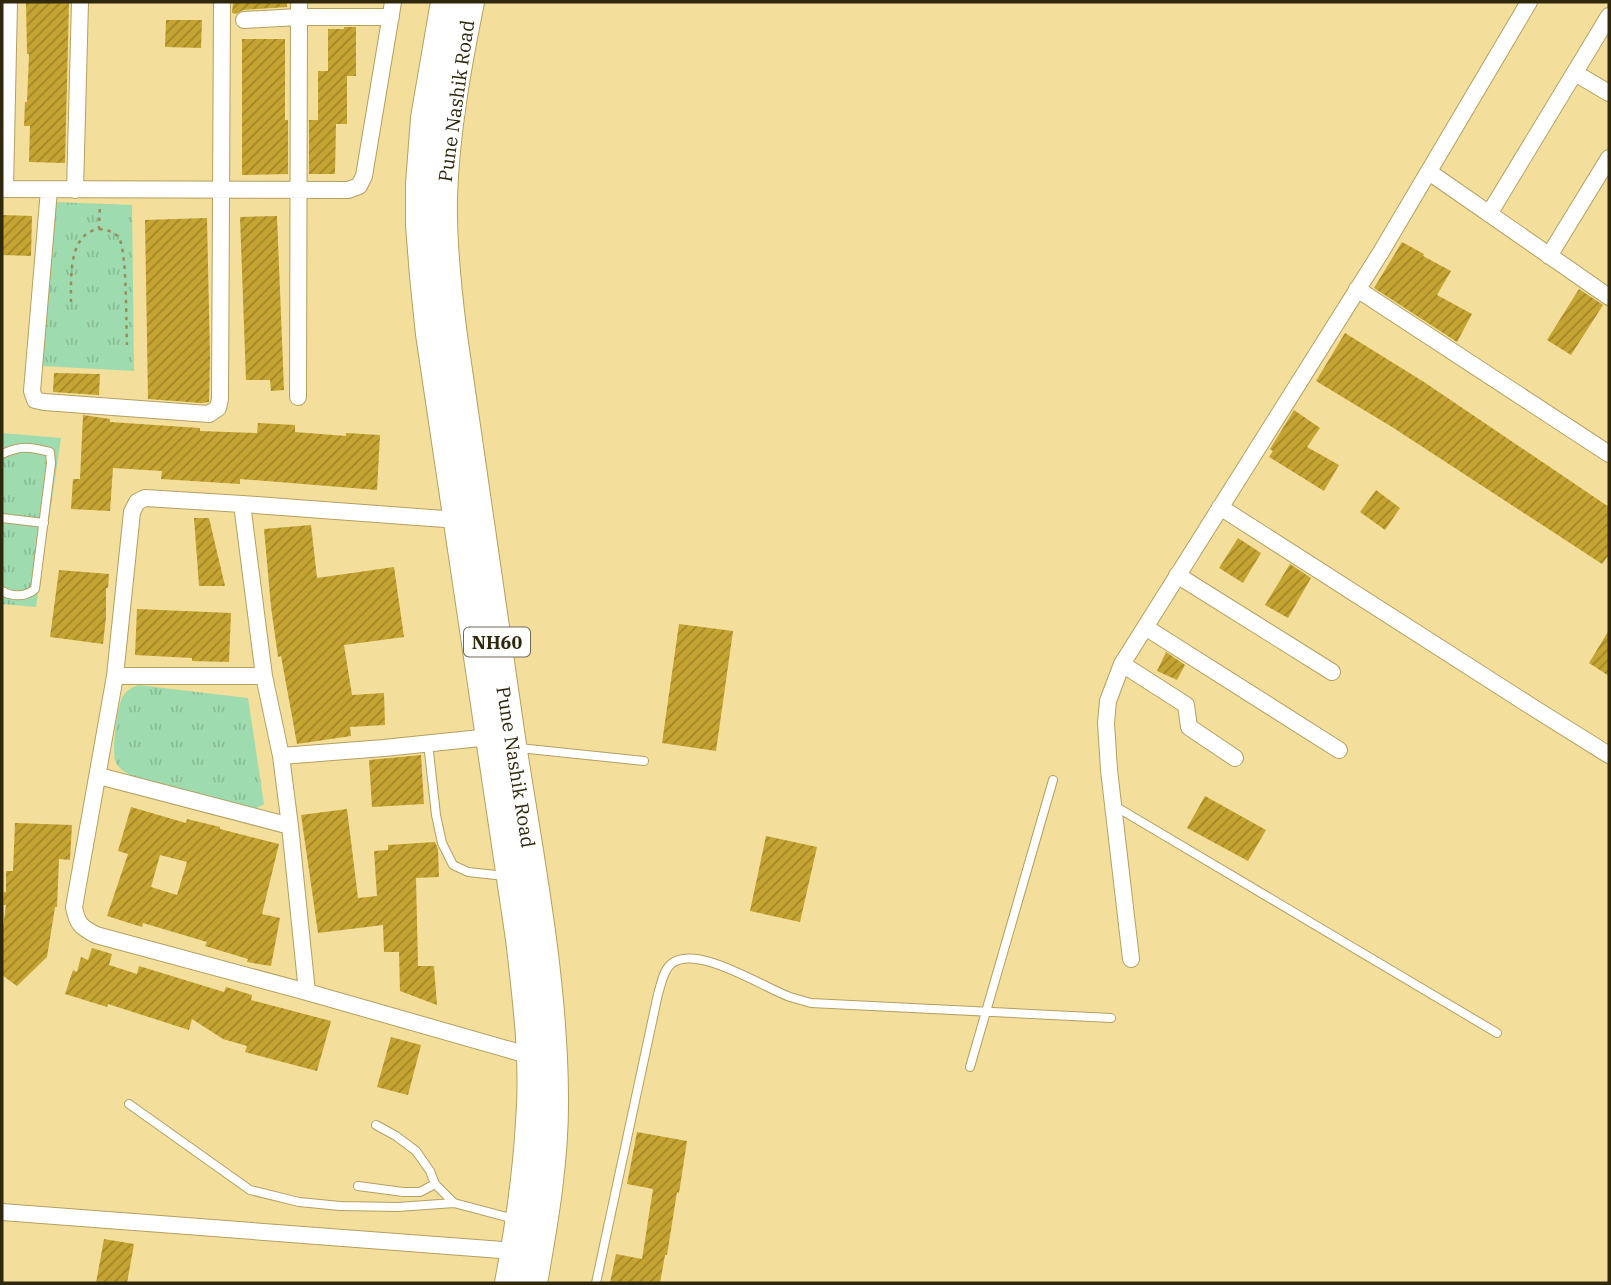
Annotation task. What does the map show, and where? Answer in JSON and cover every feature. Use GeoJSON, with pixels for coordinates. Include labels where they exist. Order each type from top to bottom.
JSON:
{"type":"FeatureCollection","features":[{"type":"Feature","properties":{"kind":"highway","name":"Pune Nashik Road"},"geometry":{"type":"LineString","coordinates":[[445,2],[425,118],[420,225],[430,334],[458,520],[545,968],[552,1025],[554,1096],[551,1166],[533,1283]]}},
{"type":"Feature","properties":{"kind":"highway","name":"Pune Nashik Road"},"geometry":{"type":"LineString","coordinates":[[470,2],[449,126],[443,197],[444,255],[501,742],[510,877],[527,1001],[531,1056],[531,1120],[520,1221],[509,1283]]}},
{"type":"Feature","properties":{"kind":"street"},"geometry":{"type":"LineString","coordinates":[[9,2],[3,189],[348,190],[359,186],[364,176],[392,10],[305,9],[244,20]]}},
{"type":"Feature","properties":{"kind":"street"},"geometry":{"type":"LineString","coordinates":[[75,190],[80,2]]}},
{"type":"Feature","properties":{"kind":"street"},"geometry":{"type":"LineString","coordinates":[[49,190],[32,391],[35,400],[209,414],[218,408],[222,2]]}},
{"type":"Feature","properties":{"kind":"street"},"geometry":{"type":"LineString","coordinates":[[1131,958],[1106,723],[1108,701],[1122,663],[1357,289],[1529,2]]}},
{"type":"Feature","properties":{"kind":"street"},"geometry":{"type":"LineString","coordinates":[[298,397],[298,190],[305,9]]}},
{"type":"Feature","properties":{"kind":"street"},"geometry":{"type":"LineString","coordinates":[[1489,214],[1609,16]]}},
{"type":"Feature","properties":{"kind":"street"},"geometry":{"type":"LineString","coordinates":[[1575,73],[1609,93]]}},
{"type":"Feature","properties":{"kind":"street"},"geometry":{"type":"LineString","coordinates":[[1549,256],[1609,158]]}},
{"type":"Feature","properties":{"kind":"street"},"geometry":{"type":"LineString","coordinates":[[1429,172],[1609,297]]}},
{"type":"Feature","properties":{"kind":"street"},"geometry":{"type":"LineString","coordinates":[[1357,289],[1609,451]]}},
{"type":"Feature","properties":{"kind":"street"},"geometry":{"type":"LineString","coordinates":[[458,520],[145,498],[137,502],[132,512],[116,676],[74,907],[76,919],[83,928],[96,934],[531,1056]]}},
{"type":"Feature","properties":{"kind":"street"},"geometry":{"type":"LineString","coordinates":[[242,504],[264,677],[281,756],[307,992]]}},
{"type":"Feature","properties":{"kind":"street"},"geometry":{"type":"LineString","coordinates":[[1220,507],[1609,755]]}},
{"type":"Feature","properties":{"kind":"street"},"geometry":{"type":"LineString","coordinates":[[1177,575],[1332,672]]}},
{"type":"Feature","properties":{"kind":"street"},"geometry":{"type":"LineString","coordinates":[[1144,627],[1339,750]]}},
{"type":"Feature","properties":{"kind":"street"},"geometry":{"type":"LineString","coordinates":[[1122,663],[1186,705],[1189,727],[1235,758]]}},
{"type":"Feature","properties":{"kind":"street"},"geometry":{"type":"LineString","coordinates":[[116,676],[264,677]]}},
{"type":"Feature","properties":{"kind":"street"},"geometry":{"type":"LineString","coordinates":[[281,756],[428,743],[501,742]]}},
{"type":"Feature","properties":{"kind":"street"},"geometry":{"type":"LineString","coordinates":[[99,776],[290,827]]}},
{"type":"Feature","properties":{"kind":"street"},"geometry":{"type":"LineString","coordinates":[[2,1212],[515,1251]]}},
{"type":"Feature","properties":{"kind":"lane"},"geometry":{"type":"LineString","coordinates":[[2,454],[26,446],[50,452],[51,464],[35,589],[29,594],[9,595],[2,591]]}},
{"type":"Feature","properties":{"kind":"lane"},"geometry":{"type":"LineString","coordinates":[[2,518],[44,523]]}},
{"type":"Feature","properties":{"kind":"lane"},"geometry":{"type":"LineString","coordinates":[[501,742],[644,761]]}},
{"type":"Feature","properties":{"kind":"lane"},"geometry":{"type":"LineString","coordinates":[[428,743],[436,815],[442,843],[453,865],[468,872],[510,877]]}},
{"type":"Feature","properties":{"kind":"lane"},"geometry":{"type":"LineString","coordinates":[[970,1067],[1053,780]]}},
{"type":"Feature","properties":{"kind":"lane"},"geometry":{"type":"LineString","coordinates":[[1114,805],[1497,1033]]}},
{"type":"Feature","properties":{"kind":"lane"},"geometry":{"type":"LineString","coordinates":[[596,1283],[658,995],[664,975],[671,964],[684,958],[700,959],[790,997],[811,1003],[1111,1018]]}},
{"type":"Feature","properties":{"kind":"lane"},"geometry":{"type":"LineString","coordinates":[[129,1104],[250,1190],[299,1202],[340,1206],[398,1207],[454,1203],[520,1221]]}},
{"type":"Feature","properties":{"kind":"lane"},"geometry":{"type":"LineString","coordinates":[[376,1125],[416,1151],[430,1171],[435,1184],[454,1203]]}},
{"type":"Feature","properties":{"kind":"lane"},"geometry":{"type":"LineString","coordinates":[[358,1186],[420,1192],[435,1184]]}},
{"type":"Feature","properties":{"kind":"path"},"geometry":{"type":"LineString","coordinates":[[99,229],[101,190]]}},
{"type":"Feature","properties":{"kind":"path"},"geometry":{"type":"LineString","coordinates":[[71,302],[71,268],[82,237],[90,230],[112,231],[120,239],[124,256],[127,345]]}},
{"type":"Feature","properties":{"kind":"green space"},"geometry":{"type":"Polygon","coordinates":[[[55,202],[132,205],[134,371],[42,366],[55,202]]]}},
{"type":"Feature","properties":{"kind":"green space"},"geometry":{"type":"Polygon","coordinates":[[[2,433],[61,438],[36,607],[2,604],[2,433]]]}},
{"type":"Feature","properties":{"kind":"green space"},"geometry":{"type":"Polygon","coordinates":[[[138,685],[248,698],[264,804],[248,809],[133,777],[119,768],[114,750],[118,711],[125,693],[138,685]]]}},
{"type":"Feature","properties":{"kind":"building"},"geometry":{"type":"Polygon","coordinates":[[[26,2],[69,2],[65,163],[29,162],[30,126],[24,126],[29,54],[26,2]]]}},
{"type":"Feature","properties":{"kind":"building"},"geometry":{"type":"Polygon","coordinates":[[[233,2],[287,2],[287,7],[243,10],[236,14],[232,13],[233,2]]]}},
{"type":"Feature","properties":{"kind":"building"},"geometry":{"type":"Polygon","coordinates":[[[166,20],[202,20],[201,48],[165,47],[166,20]]]}},
{"type":"Feature","properties":{"kind":"building"},"geometry":{"type":"Polygon","coordinates":[[[356,27],[356,76],[347,76],[347,124],[336,124],[335,174],[309,174],[309,120],[318,120],[318,71],[328,71],[328,29],[356,27]]]}},
{"type":"Feature","properties":{"kind":"building"},"geometry":{"type":"Polygon","coordinates":[[[242,39],[285,39],[288,174],[242,175],[242,39]]]}},
{"type":"Feature","properties":{"kind":"building"},"geometry":{"type":"Polygon","coordinates":[[[3,215],[32,216],[31,256],[2,255],[3,215]]]}},
{"type":"Feature","properties":{"kind":"building"},"geometry":{"type":"Polygon","coordinates":[[[277,216],[284,390],[271,391],[270,380],[246,380],[240,217],[277,216]]]}},
{"type":"Feature","properties":{"kind":"building"},"geometry":{"type":"Polygon","coordinates":[[[207,218],[209,402],[148,399],[145,220],[207,218]]]}},
{"type":"Feature","properties":{"kind":"building"},"geometry":{"type":"Polygon","coordinates":[[[1402,242],[1451,271],[1437,295],[1472,314],[1457,342],[1374,288],[1402,242]]]}},
{"type":"Feature","properties":{"kind":"building"},"geometry":{"type":"Polygon","coordinates":[[[1579,289],[1603,305],[1571,355],[1547,340],[1579,289]]]}},
{"type":"Feature","properties":{"kind":"building"},"geometry":{"type":"Polygon","coordinates":[[[1345,333],[1424,382],[1609,507],[1609,555],[1602,564],[1392,427],[1316,381],[1345,333]]]}},
{"type":"Feature","properties":{"kind":"building"},"geometry":{"type":"Polygon","coordinates":[[[54,373],[100,374],[99,395],[53,392],[54,373]]]}},
{"type":"Feature","properties":{"kind":"building"},"geometry":{"type":"Polygon","coordinates":[[[1294,410],[1320,428],[1307,447],[1339,465],[1324,491],[1269,457],[1273,451],[1270,449],[1294,410]]]}},
{"type":"Feature","properties":{"kind":"building"},"geometry":{"type":"Polygon","coordinates":[[[83,415],[110,419],[110,422],[200,428],[200,431],[257,433],[258,423],[295,425],[295,432],[346,436],[346,433],[380,435],[377,490],[240,479],[240,484],[161,479],[162,471],[113,468],[110,511],[71,509],[73,479],[80,479],[83,415]]]}},
{"type":"Feature","properties":{"kind":"building"},"geometry":{"type":"Polygon","coordinates":[[[1376,490],[1400,508],[1385,530],[1360,512],[1376,490]]]}},
{"type":"Feature","properties":{"kind":"building"},"geometry":{"type":"Polygon","coordinates":[[[194,518],[209,518],[225,586],[199,586],[194,518]]]}},
{"type":"Feature","properties":{"kind":"building"},"geometry":{"type":"Polygon","coordinates":[[[311,525],[317,578],[394,567],[404,637],[344,645],[352,695],[384,693],[385,725],[350,727],[351,736],[297,744],[281,656],[278,657],[264,529],[311,525]]]}},
{"type":"Feature","properties":{"kind":"building"},"geometry":{"type":"Polygon","coordinates":[[[1238,538],[1261,553],[1243,583],[1219,568],[1238,538]]]}},
{"type":"Feature","properties":{"kind":"building"},"geometry":{"type":"Polygon","coordinates":[[[1290,564],[1311,578],[1288,618],[1265,605],[1290,564]]]}},
{"type":"Feature","properties":{"kind":"building"},"geometry":{"type":"Polygon","coordinates":[[[59,570],[109,574],[103,644],[50,637],[59,570]]]}},
{"type":"Feature","properties":{"kind":"building"},"geometry":{"type":"Polygon","coordinates":[[[137,609],[231,613],[229,662],[135,655],[137,609]]]}},
{"type":"Feature","properties":{"kind":"building"},"geometry":{"type":"Polygon","coordinates":[[[679,624],[733,631],[716,751],[662,743],[679,624]]]}},
{"type":"Feature","properties":{"kind":"building"},"geometry":{"type":"Polygon","coordinates":[[[1609,630],[1609,676],[1589,663],[1609,630]]]}},
{"type":"Feature","properties":{"kind":"building"},"geometry":{"type":"Polygon","coordinates":[[[1166,652],[1185,665],[1177,680],[1157,671],[1166,652]]]}},
{"type":"Feature","properties":{"kind":"building"},"geometry":{"type":"Polygon","coordinates":[[[421,755],[424,804],[372,807],[369,760],[421,755]]]}},
{"type":"Feature","properties":{"kind":"building"},"geometry":{"type":"Polygon","coordinates":[[[1205,796],[1266,830],[1248,861],[1187,828],[1205,796]]]}},
{"type":"Feature","properties":{"kind":"building"},"geometry":{"type":"Polygon","coordinates":[[[131,807],[186,823],[187,819],[220,827],[279,844],[262,914],[280,918],[271,966],[247,962],[248,959],[205,946],[207,942],[143,923],[142,927],[107,916],[128,854],[118,851],[131,807]],[[160,855],[151,887],[177,895],[187,862],[160,855]]]}},
{"type":"Feature","properties":{"kind":"building"},"geometry":{"type":"Polygon","coordinates":[[[347,809],[358,898],[377,896],[374,851],[388,850],[388,845],[435,842],[438,849],[439,877],[416,878],[418,966],[434,966],[437,1005],[400,991],[399,952],[384,952],[383,925],[318,933],[301,815],[347,809]]]}},
{"type":"Feature","properties":{"kind":"building"},"geometry":{"type":"Polygon","coordinates":[[[15,823],[72,825],[70,860],[59,859],[57,907],[47,957],[17,986],[2,975],[2,935],[6,905],[3,905],[4,892],[6,871],[13,871],[15,823]]]}},
{"type":"Feature","properties":{"kind":"building"},"geometry":{"type":"Polygon","coordinates":[[[766,836],[817,847],[800,922],[750,911],[766,836]]]}},
{"type":"Feature","properties":{"kind":"building"},"geometry":{"type":"Polygon","coordinates":[[[92,948],[112,954],[109,965],[137,974],[139,966],[224,992],[226,987],[252,995],[251,1000],[331,1021],[317,1071],[245,1052],[247,1046],[223,1039],[192,1019],[189,1030],[108,1004],[107,1007],[65,994],[73,970],[77,972],[81,957],[88,960],[92,948]]]}},
{"type":"Feature","properties":{"kind":"building"},"geometry":{"type":"Polygon","coordinates":[[[391,1037],[421,1045],[408,1095],[377,1087],[391,1037]]]}},
{"type":"Feature","properties":{"kind":"building"},"geometry":{"type":"Polygon","coordinates":[[[637,1132],[687,1141],[679,1193],[677,1192],[660,1283],[610,1283],[616,1254],[642,1259],[653,1189],[627,1184],[637,1132]]]}},
{"type":"Feature","properties":{"kind":"building"},"geometry":{"type":"Polygon","coordinates":[[[104,1239],[134,1244],[127,1283],[96,1283],[104,1239]]]}}]}
